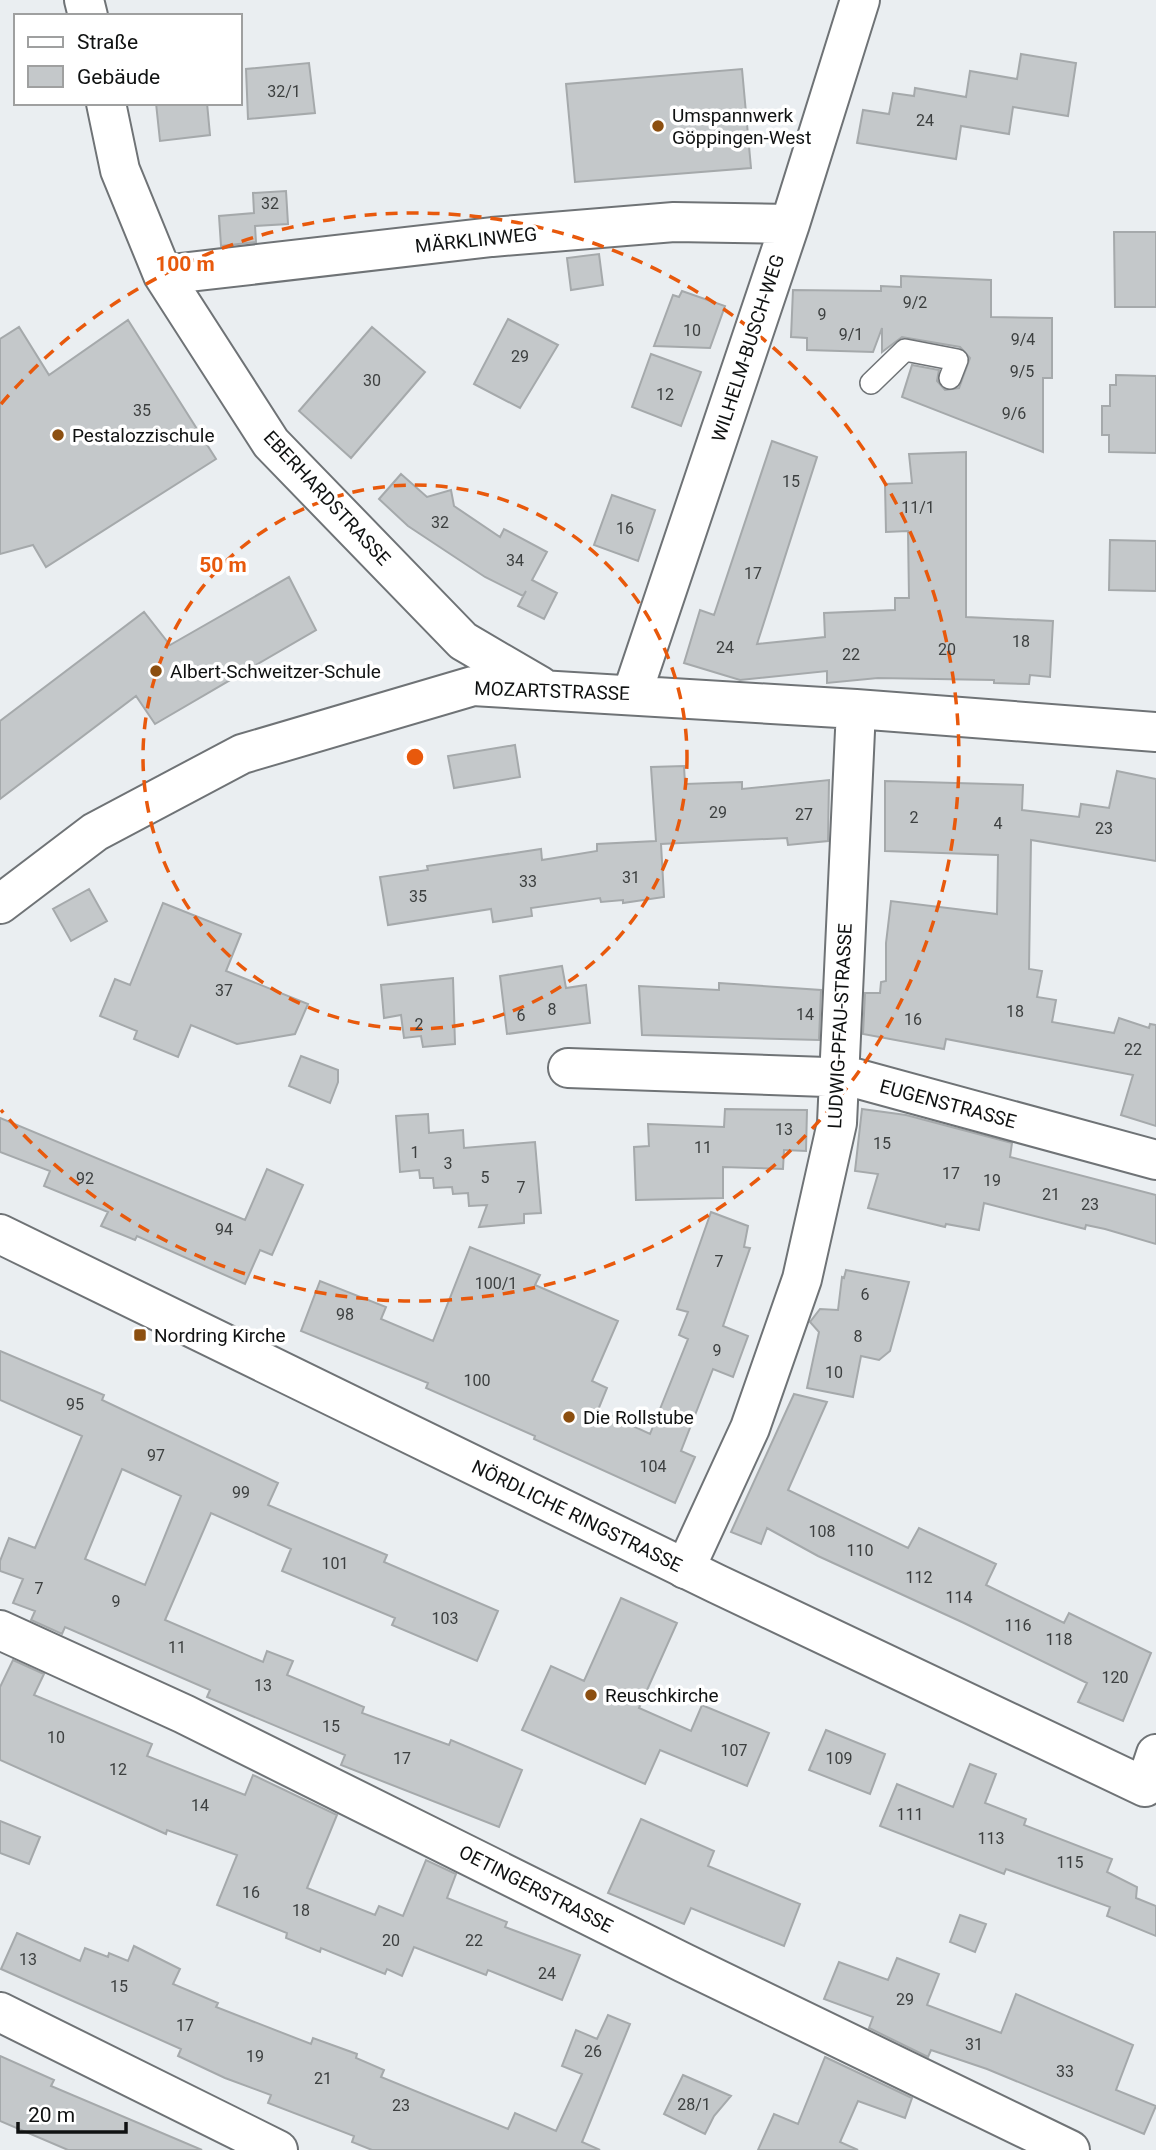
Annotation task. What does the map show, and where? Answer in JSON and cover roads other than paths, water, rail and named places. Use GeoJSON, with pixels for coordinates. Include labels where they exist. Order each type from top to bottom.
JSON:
{"type":"FeatureCollection","features":[{"type":"Feature","properties":{"kind":"street","name":"WILHELM-BUSCH-WEG"},"geometry":{"type":"LineString","coordinates":[[632,694],[790,224],[860,0]]}},
{"type":"Feature","properties":{"kind":"street","name":"EBERHARDSTRASSE"},"geometry":{"type":"LineString","coordinates":[[106,105],[120,170],[163,275],[271,443],[463,641],[545,688]]}},
{"type":"Feature","properties":{"kind":"street","name":"MÄRKLINWEG"},"geometry":{"type":"LineString","coordinates":[[163,275],[492,237],[622,226],[674,222],[790,224]]}},
{"type":"Feature","properties":{"kind":"street","name":"MOZARTSTRASSE"},"geometry":{"type":"LineString","coordinates":[[0,904],[95,832],[242,754],[473,686],[545,688],[1156,732]]}},
{"type":"Feature","properties":{"kind":"street","name":"LUDWIG-PFAU-STRASSE"},"geometry":{"type":"LineString","coordinates":[[685,1569],[750,1428],[802,1279],[837,1123],[856,709]]}},
{"type":"Feature","properties":{"kind":"street","name":"EUGENSTRASSE"},"geometry":{"type":"LineString","coordinates":[[568,1068],[855,1078],[1156,1160]]}},
{"type":"Feature","properties":{"kind":"street","name":"NÖRDLICHE RINGSTRASSE"},"geometry":{"type":"LineString","coordinates":[[0,1234],[685,1569],[1152,1778]]}},
{"type":"Feature","properties":{"kind":"street","name":"OETINGERSTRASSE"},"geometry":{"type":"LineString","coordinates":[[0,1630],[184,1714],[684,1963],[1070,2150]]}},
{"type":"Feature","properties":{"kind":"street"},"geometry":{"type":"LineString","coordinates":[[0,2012],[278,2150]]}},
{"type":"Feature","properties":{"kind":"lane"},"geometry":{"type":"LineString","coordinates":[[871,383],[905,350],[957,360],[950,378]]}},
{"type":"Feature","properties":{"kind":"place","name":"Umspannwerk Göppingen-West"},"geometry":{"type":"Point","coordinates":[658,126]}},
{"type":"Feature","properties":{"kind":"place","name":"Pestalozzischule"},"geometry":{"type":"Point","coordinates":[58,435]}},
{"type":"Feature","properties":{"kind":"place","name":"Albert-Schweitzer-Schule"},"geometry":{"type":"Point","coordinates":[156,671]}},
{"type":"Feature","properties":{"kind":"place","name":"Nordring Kirche"},"geometry":{"type":"Point","coordinates":[140,1335]}},
{"type":"Feature","properties":{"kind":"place","name":"Die Rollstube"},"geometry":{"type":"Point","coordinates":[569,1417]}},
{"type":"Feature","properties":{"kind":"place","name":"Reuschkirche"},"geometry":{"type":"Point","coordinates":[591,1695]}}]}
